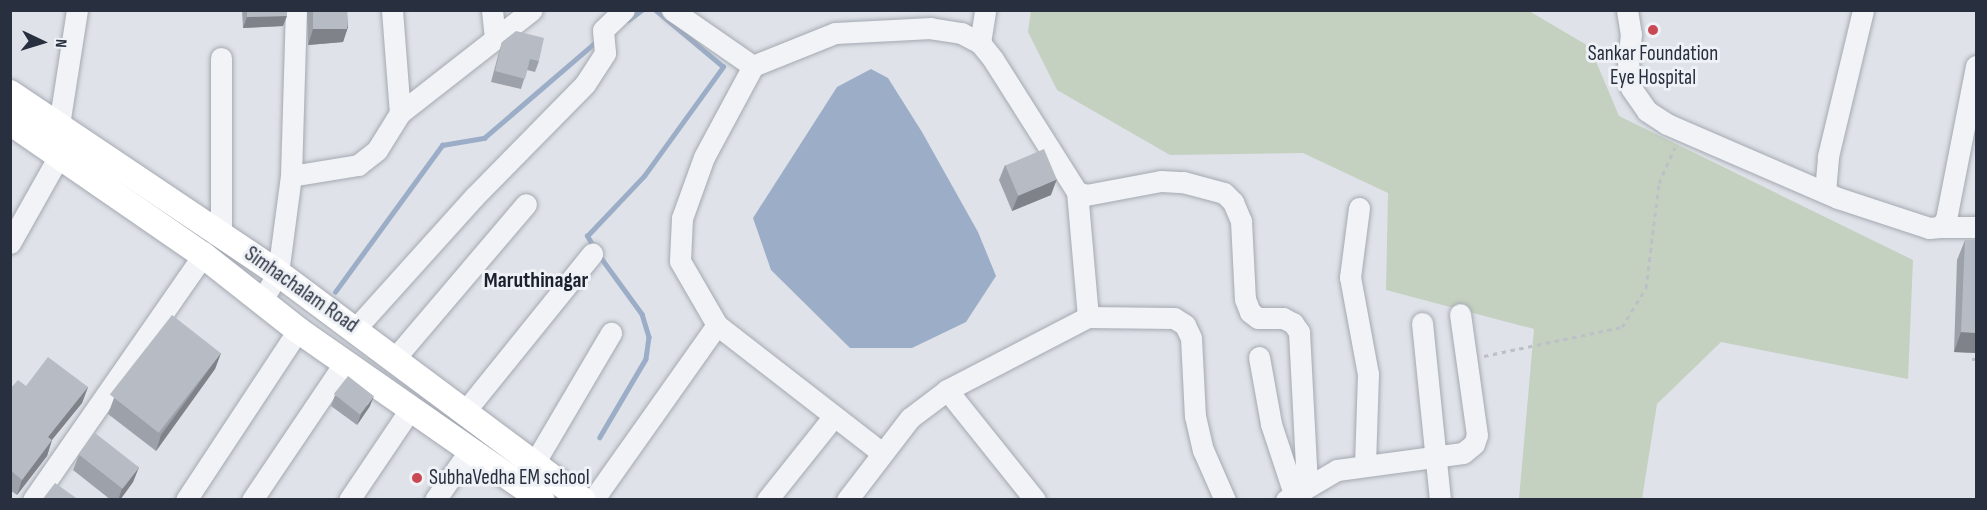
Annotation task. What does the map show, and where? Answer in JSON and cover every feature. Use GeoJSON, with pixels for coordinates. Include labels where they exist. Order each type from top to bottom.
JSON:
{"type":"FeatureCollection","features":[{"type":"Feature","properties":{"kind":"main road","name":"Simhachalam Road"},"geometry":{"type":"LineString","coordinates":[[10,93],[221,233],[356,328],[535,462],[550,493],[583,500]]}},
{"type":"Feature","properties":{"kind":"main road"},"geometry":{"type":"LineString","coordinates":[[10,122],[203,255],[298,330],[470,450],[550,493]]}},
{"type":"Feature","properties":{"kind":"street"},"geometry":{"type":"LineString","coordinates":[[59,125],[77,10]]}},
{"type":"Feature","properties":{"kind":"street"},"geometry":{"type":"LineString","coordinates":[[262,300],[278,273],[291,176],[296,10]]}},
{"type":"Feature","properties":{"kind":"street"},"geometry":{"type":"LineString","coordinates":[[392,10],[400,113]]}},
{"type":"Feature","properties":{"kind":"street"},"geometry":{"type":"LineString","coordinates":[[492,10],[495,39]]}},
{"type":"Feature","properties":{"kind":"street"},"geometry":{"type":"LineString","coordinates":[[291,176],[358,165],[377,150],[400,113],[532,10]]}},
{"type":"Feature","properties":{"kind":"street"},"geometry":{"type":"LineString","coordinates":[[356,328],[474,196],[585,84],[604,45],[603,30],[624,10]]}},
{"type":"Feature","properties":{"kind":"street"},"geometry":{"type":"LineString","coordinates":[[672,10],[753,66]]}},
{"type":"Feature","properties":{"kind":"street"},"geometry":{"type":"LineString","coordinates":[[980,43],[985,10]]}},
{"type":"Feature","properties":{"kind":"street"},"geometry":{"type":"LineString","coordinates":[[1627,10],[1631,34],[1628,62],[1631,88],[1647,111],[1825,192],[1929,228],[1977,227]]}},
{"type":"Feature","properties":{"kind":"street"},"geometry":{"type":"LineString","coordinates":[[1825,192],[1828,156],[1863,10]]}},
{"type":"Feature","properties":{"kind":"street"},"geometry":{"type":"LineString","coordinates":[[882,453],[717,325],[680,261],[681,228],[700,165],[753,66],[835,33],[872,29],[931,28],[961,33],[980,43],[1077,192],[1088,317]]}},
{"type":"Feature","properties":{"kind":"street"},"geometry":{"type":"LineString","coordinates":[[221,58],[221,233]]}},
{"type":"Feature","properties":{"kind":"street"},"geometry":{"type":"LineString","coordinates":[[1940,227],[1951,202],[1977,66]]}},
{"type":"Feature","properties":{"kind":"street"},"geometry":{"type":"LineString","coordinates":[[10,243],[59,156]]}},
{"type":"Feature","properties":{"kind":"street"},"geometry":{"type":"LineString","coordinates":[[1077,192],[1086,195],[1161,181],[1183,182],[1224,193],[1233,202],[1241,221],[1245,299],[1250,312],[1258,318],[1283,318],[1293,323],[1299,332],[1296,493]]}},
{"type":"Feature","properties":{"kind":"street"},"geometry":{"type":"LineString","coordinates":[[395,358],[526,204]]}},
{"type":"Feature","properties":{"kind":"street"},"geometry":{"type":"LineString","coordinates":[[1359,208],[1350,277],[1368,374],[1365,465]]}},
{"type":"Feature","properties":{"kind":"street"},"geometry":{"type":"LineString","coordinates":[[466,410],[592,254]]}},
{"type":"Feature","properties":{"kind":"street"},"geometry":{"type":"LineString","coordinates":[[33,500],[203,255]]}},
{"type":"Feature","properties":{"kind":"street"},"geometry":{"type":"LineString","coordinates":[[1296,493],[1337,470],[1463,453],[1474,444],[1477,435],[1460,314]]}},
{"type":"Feature","properties":{"kind":"street"},"geometry":{"type":"LineString","coordinates":[[855,497],[882,453],[910,418],[947,390],[1088,317],[1174,318],[1185,325],[1191,338],[1200,439],[1225,500]]}},
{"type":"Feature","properties":{"kind":"street"},"geometry":{"type":"LineString","coordinates":[[1422,323],[1433,458],[1440,500]]}},
{"type":"Feature","properties":{"kind":"street"},"geometry":{"type":"LineString","coordinates":[[593,500],[717,325]]}},
{"type":"Feature","properties":{"kind":"street"},"geometry":{"type":"LineString","coordinates":[[186,500],[298,330]]}},
{"type":"Feature","properties":{"kind":"street"},"geometry":{"type":"LineString","coordinates":[[535,462],[611,333]]}},
{"type":"Feature","properties":{"kind":"street"},"geometry":{"type":"LineString","coordinates":[[1259,357],[1271,424],[1296,493]]}},
{"type":"Feature","properties":{"kind":"street"},"geometry":{"type":"LineString","coordinates":[[252,500],[345,362]]}},
{"type":"Feature","properties":{"kind":"street"},"geometry":{"type":"LineString","coordinates":[[947,390],[1035,500]]}},
{"type":"Feature","properties":{"kind":"street"},"geometry":{"type":"LineString","coordinates":[[349,500],[411,408]]}},
{"type":"Feature","properties":{"kind":"street"},"geometry":{"type":"LineString","coordinates":[[767,500],[834,416]]}},
{"type":"Feature","properties":{"kind":"street"},"geometry":{"type":"LineString","coordinates":[[435,500],[470,450]]}},
{"type":"Feature","properties":{"kind":"path"},"geometry":{"type":"LineString","coordinates":[[1467,359],[1622,327],[1646,288],[1659,183],[1684,129]]}},
{"type":"Feature","properties":{"kind":"green space"},"geometry":{"type":"Polygon","coordinates":[[[1031,10],[1529,11],[1590,47],[1619,116],[1913,260],[1908,379],[1721,342],[1657,404],[1642,499],[1519,499],[1534,329],[1386,290],[1388,193],[1303,153],[1170,155],[1057,90],[1028,32],[1031,10]]]}},
{"type":"Feature","properties":{"kind":"water"},"geometry":{"type":"Polygon","coordinates":[[[871,69],[888,78],[922,132],[978,232],[996,276],[966,322],[912,348],[850,348],[771,270],[753,218],[837,87],[871,69]]]}},
{"type":"Feature","properties":{"kind":"building"},"geometry":{"type":"Polygon","coordinates":[[[247,10],[287,10],[287,16],[247,17],[247,10]]]}},
{"type":"Feature","properties":{"kind":"building"},"geometry":{"type":"Polygon","coordinates":[[[313,10],[347,10],[347,29],[313,29],[313,10]]]}},
{"type":"Feature","properties":{"kind":"building"},"geometry":{"type":"Polygon","coordinates":[[[516,31],[544,38],[539,61],[530,59],[525,79],[495,71],[502,42],[516,31]]]}},
{"type":"Feature","properties":{"kind":"building"},"geometry":{"type":"Polygon","coordinates":[[[1044,149],[1057,179],[1018,196],[1005,165],[1044,149]]]}},
{"type":"Feature","properties":{"kind":"building"},"geometry":{"type":"Polygon","coordinates":[[[1965,240],[1977,240],[1977,333],[1961,332],[1965,240]]]}},
{"type":"Feature","properties":{"kind":"building"},"geometry":{"type":"Polygon","coordinates":[[[172,315],[221,353],[159,433],[110,395],[172,315]]]}},
{"type":"Feature","properties":{"kind":"building"},"geometry":{"type":"Polygon","coordinates":[[[48,357],[88,387],[48,437],[52,440],[22,480],[10,470],[10,389],[18,380],[26,386],[48,357]]]}},
{"type":"Feature","properties":{"kind":"building"},"geometry":{"type":"Polygon","coordinates":[[[348,376],[374,396],[360,414],[334,394],[348,376]]]}},
{"type":"Feature","properties":{"kind":"building"},"geometry":{"type":"Polygon","coordinates":[[[95,433],[139,467],[123,489],[78,454],[95,433]]]}},
{"type":"Feature","properties":{"kind":"building"},"geometry":{"type":"Polygon","coordinates":[[[55,483],[79,500],[42,500],[55,483]]]}},
{"type":"Feature","properties":{"kind":"waterway"},"geometry":{"type":"LineString","coordinates":[[628,20],[642,10]]}},
{"type":"Feature","properties":{"kind":"waterway"},"geometry":{"type":"LineString","coordinates":[[594,248],[587,236],[644,176],[723,67],[655,10]]}},
{"type":"Feature","properties":{"kind":"waterway"},"geometry":{"type":"LineString","coordinates":[[335,292],[442,145],[484,138],[598,40]]}},
{"type":"Feature","properties":{"kind":"waterway"},"geometry":{"type":"LineString","coordinates":[[599,255],[642,314],[649,337],[646,359],[600,437]]}},
{"type":"Feature","properties":{"kind":"place","name":"Sankar Foundation Eye Hospital"},"geometry":{"type":"Point","coordinates":[1653,30]}},
{"type":"Feature","properties":{"kind":"place","name":"SubhaVedha EM school"},"geometry":{"type":"Point","coordinates":[417,478]}},
{"type":"Feature","properties":{"kind":"district","name":"Maruthinagar"},"geometry":{"type":"Point","coordinates":[536,281]}}]}
